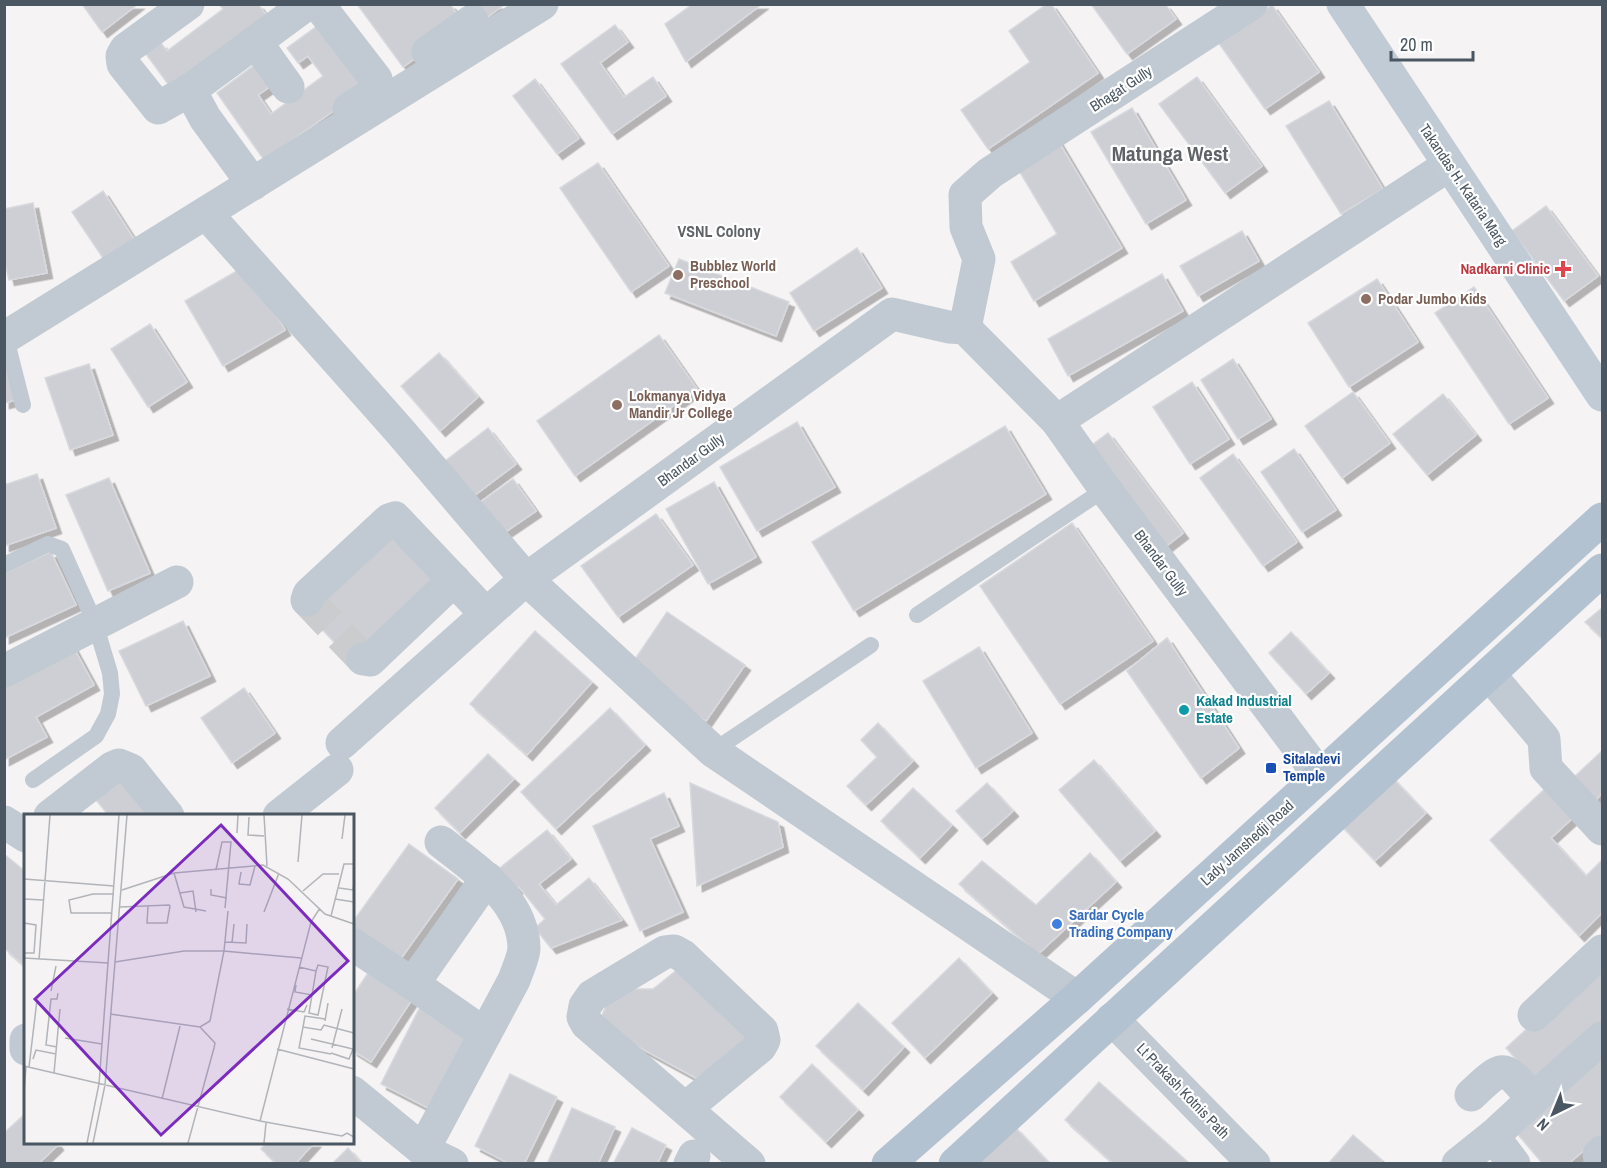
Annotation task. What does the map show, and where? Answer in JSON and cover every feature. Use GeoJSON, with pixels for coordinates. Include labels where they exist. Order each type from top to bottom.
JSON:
{"type":"FeatureCollection","features":[{"type":"Feature","properties":{"kind":"main road","name":"Takandas H. Kataria Marg"},"geometry":{"type":"LineString","coordinates":[[1343,4],[1602,395]]}},
{"type":"Feature","properties":{"kind":"main road","name":"Lady Jamshedji Road"},"geometry":{"type":"LineString","coordinates":[[888,1164],[1077,998],[1602,519]]}},
{"type":"Feature","properties":{"kind":"main road"},"geometry":{"type":"LineString","coordinates":[[955,1164],[1602,570]]}},
{"type":"Feature","properties":{"kind":"street"},"geometry":{"type":"LineString","coordinates":[[188,4],[126,50],[122,56],[123,64],[158,108],[190,90],[256,42],[287,10]]}},
{"type":"Feature","properties":{"kind":"street"},"geometry":{"type":"LineString","coordinates":[[248,177],[253,164],[269,163],[376,91],[378,84],[376,79],[318,4]]}},
{"type":"Feature","properties":{"kind":"street"},"geometry":{"type":"LineString","coordinates":[[348,4],[350,12],[400,82]]}},
{"type":"Feature","properties":{"kind":"street"},"geometry":{"type":"LineString","coordinates":[[5,338],[206,213],[248,177],[400,82],[473,22],[542,4]]}},
{"type":"Feature","properties":{"kind":"street","name":"Bhagat Gully"},"geometry":{"type":"LineString","coordinates":[[965,328],[979,259],[966,227],[965,195],[990,173],[1251,4]]}},
{"type":"Feature","properties":{"kind":"street"},"geometry":{"type":"LineString","coordinates":[[256,42],[288,87]]}},
{"type":"Feature","properties":{"kind":"street"},"geometry":{"type":"LineString","coordinates":[[190,90],[206,118],[248,177]]}},
{"type":"Feature","properties":{"kind":"street"},"geometry":{"type":"LineString","coordinates":[[1057,421],[1449,165]]}},
{"type":"Feature","properties":{"kind":"street"},"geometry":{"type":"LineString","coordinates":[[206,213],[398,429],[526,579],[713,751],[1077,998]]}},
{"type":"Feature","properties":{"kind":"street","name":"Bhandar Gully"},"geometry":{"type":"LineString","coordinates":[[288,813],[340,757],[486,614],[526,579],[892,314],[949,327],[965,328],[1057,421],[1105,489],[1320,776]]}},
{"type":"Feature","properties":{"kind":"street"},"geometry":{"type":"LineString","coordinates":[[307,600],[309,594],[389,520],[395,518],[486,614]]}},
{"type":"Feature","properties":{"kind":"street"},"geometry":{"type":"LineString","coordinates":[[363,659],[370,660],[454,580]]}},
{"type":"Feature","properties":{"kind":"street"},"geometry":{"type":"LineString","coordinates":[[4,671],[177,582]]}},
{"type":"Feature","properties":{"kind":"street"},"geometry":{"type":"LineString","coordinates":[[1489,674],[1544,739],[1546,768],[1602,829]]}},
{"type":"Feature","properties":{"kind":"street"},"geometry":{"type":"LineString","coordinates":[[53,814],[119,765],[131,771],[166,814]]}},
{"type":"Feature","properties":{"kind":"street"},"geometry":{"type":"LineString","coordinates":[[423,1150],[514,980],[524,951],[521,928],[507,902],[487,878],[441,842]]}},
{"type":"Feature","properties":{"kind":"street"},"geometry":{"type":"LineString","coordinates":[[413,984],[487,878]]}},
{"type":"Feature","properties":{"kind":"street"},"geometry":{"type":"LineString","coordinates":[[354,945],[485,1034]]}},
{"type":"Feature","properties":{"kind":"street"},"geometry":{"type":"LineString","coordinates":[[686,1108],[760,1047],[764,1040],[762,1031],[683,956],[674,951],[665,952],[592,996],[585,1006],[583,1017],[587,1024],[749,1164]]}},
{"type":"Feature","properties":{"kind":"street"},"geometry":{"type":"LineString","coordinates":[[1534,1015],[1601,956]]}},
{"type":"Feature","properties":{"kind":"street","name":"Lt Prakash Kotnis Path"},"geometry":{"type":"LineString","coordinates":[[1112,1019],[1254,1164]]}},
{"type":"Feature","properties":{"kind":"street"},"geometry":{"type":"LineString","coordinates":[[1458,1164],[1493,1136],[1602,1038]]}},
{"type":"Feature","properties":{"kind":"street"},"geometry":{"type":"LineString","coordinates":[[1471,1095],[1495,1072],[1504,1070],[1510,1073],[1533,1100]]}},
{"type":"Feature","properties":{"kind":"street"},"geometry":{"type":"LineString","coordinates":[[354,1094],[423,1150],[452,1164]]}},
{"type":"Feature","properties":{"kind":"street"},"geometry":{"type":"LineString","coordinates":[[1493,1136],[1514,1164]]}},
{"type":"Feature","properties":{"kind":"lane"},"geometry":{"type":"LineString","coordinates":[[5,338],[23,405]]}},
{"type":"Feature","properties":{"kind":"lane"},"geometry":{"type":"LineString","coordinates":[[917,615],[1105,489]]}},
{"type":"Feature","properties":{"kind":"lane"},"geometry":{"type":"LineString","coordinates":[[4,565],[48,544],[62,549],[95,624],[110,673],[112,694],[108,714],[96,736],[33,780]]}},
{"type":"Feature","properties":{"kind":"lane"},"geometry":{"type":"LineString","coordinates":[[713,751],[871,645]]}},
{"type":"Feature","properties":{"kind":"building"},"geometry":{"type":"Polygon","coordinates":[[[82,4],[138,4],[102,32],[82,4]]]}},
{"type":"Feature","properties":{"kind":"building"},"geometry":{"type":"Polygon","coordinates":[[[219,4],[258,4],[269,19],[173,91],[146,54],[161,43],[167,51],[223,9],[219,4]]]}},
{"type":"Feature","properties":{"kind":"building"},"geometry":{"type":"Polygon","coordinates":[[[357,4],[450,4],[463,23],[403,67],[357,4]]]}},
{"type":"Feature","properties":{"kind":"building"},"geometry":{"type":"Polygon","coordinates":[[[468,4],[505,4],[481,22],[468,4]]]}},
{"type":"Feature","properties":{"kind":"building"},"geometry":{"type":"Polygon","coordinates":[[[693,4],[762,4],[686,62],[665,24],[693,4]]]}},
{"type":"Feature","properties":{"kind":"building"},"geometry":{"type":"Polygon","coordinates":[[[1047,4],[1051,4],[1098,73],[988,149],[961,110],[1030,62],[1009,31],[1047,4]]]}},
{"type":"Feature","properties":{"kind":"building"},"geometry":{"type":"Polygon","coordinates":[[[1091,4],[1165,4],[1176,19],[1127,54],[1091,4]]]}},
{"type":"Feature","properties":{"kind":"building"},"geometry":{"type":"Polygon","coordinates":[[[1272,5],[1319,72],[1265,109],[1218,42],[1272,5]]]}},
{"type":"Feature","properties":{"kind":"building"},"geometry":{"type":"Polygon","coordinates":[[[324,21],[370,85],[264,160],[217,93],[257,63],[272,85],[258,95],[271,114],[323,76],[308,56],[298,63],[287,48],[324,21]]]}},
{"type":"Feature","properties":{"kind":"building"},"geometry":{"type":"Polygon","coordinates":[[[615,25],[628,42],[600,63],[624,97],[653,77],[666,96],[612,134],[561,64],[615,25]]]}},
{"type":"Feature","properties":{"kind":"building"},"geometry":{"type":"Polygon","coordinates":[[[1197,77],[1262,166],[1225,193],[1159,104],[1197,77]]]}},
{"type":"Feature","properties":{"kind":"building"},"geometry":{"type":"Polygon","coordinates":[[[535,79],[579,138],[557,154],[513,96],[535,79]]]}},
{"type":"Feature","properties":{"kind":"building"},"geometry":{"type":"Polygon","coordinates":[[[1329,101],[1383,189],[1341,214],[1286,126],[1329,101]]]}},
{"type":"Feature","properties":{"kind":"building"},"geometry":{"type":"Polygon","coordinates":[[[1132,108],[1186,200],[1146,224],[1091,132],[1132,108]]]}},
{"type":"Feature","properties":{"kind":"building"},"geometry":{"type":"Polygon","coordinates":[[[1057,139],[1122,248],[1034,301],[1011,262],[1057,234],[1015,164],[1057,139]]]}},
{"type":"Feature","properties":{"kind":"building"},"geometry":{"type":"Polygon","coordinates":[[[598,163],[669,266],[631,292],[560,188],[598,163]]]}},
{"type":"Feature","properties":{"kind":"building"},"geometry":{"type":"Polygon","coordinates":[[[103,191],[141,250],[111,270],[72,212],[103,191]]]}},
{"type":"Feature","properties":{"kind":"building"},"geometry":{"type":"Polygon","coordinates":[[[33,203],[47,273],[9,280],[4,259],[4,209],[33,203]]]}},
{"type":"Feature","properties":{"kind":"building"},"geometry":{"type":"Polygon","coordinates":[[[1546,206],[1598,276],[1564,301],[1512,231],[1546,206]]]}},
{"type":"Feature","properties":{"kind":"building"},"geometry":{"type":"Polygon","coordinates":[[[1242,231],[1259,261],[1198,296],[1180,266],[1242,231]]]}},
{"type":"Feature","properties":{"kind":"building"},"geometry":{"type":"Polygon","coordinates":[[[857,248],[882,288],[814,331],[790,293],[857,248]]]}},
{"type":"Feature","properties":{"kind":"building"},"geometry":{"type":"Polygon","coordinates":[[[679,259],[789,302],[776,336],[665,293],[679,259]]]}},
{"type":"Feature","properties":{"kind":"building"},"geometry":{"type":"Polygon","coordinates":[[[247,265],[285,330],[223,366],[185,301],[247,265]]]}},
{"type":"Feature","properties":{"kind":"building"},"geometry":{"type":"Polygon","coordinates":[[[1162,274],[1183,311],[1068,376],[1048,339],[1162,274]]]}},
{"type":"Feature","properties":{"kind":"building"},"geometry":{"type":"Polygon","coordinates":[[[1377,279],[1418,342],[1349,387],[1308,323],[1377,279]]]}},
{"type":"Feature","properties":{"kind":"building"},"geometry":{"type":"Polygon","coordinates":[[[1474,287],[1548,398],[1509,424],[1435,313],[1474,287]]]}},
{"type":"Feature","properties":{"kind":"building"},"geometry":{"type":"Polygon","coordinates":[[[150,324],[187,382],[148,407],[111,349],[150,324]]]}},
{"type":"Feature","properties":{"kind":"building","name":"Lokmanya Vidya Mandir Jr College"},"geometry":{"type":"Polygon","coordinates":[[[659,335],[697,389],[575,476],[537,421],[659,335]]]}},
{"type":"Feature","properties":{"kind":"building"},"geometry":{"type":"Polygon","coordinates":[[[439,353],[478,397],[440,431],[401,386],[439,353]]]}},
{"type":"Feature","properties":{"kind":"building"},"geometry":{"type":"Polygon","coordinates":[[[1233,359],[1271,419],[1238,439],[1201,380],[1233,359]]]}},
{"type":"Feature","properties":{"kind":"building"},"geometry":{"type":"Polygon","coordinates":[[[4,364],[16,400],[4,403],[4,364]]]}},
{"type":"Feature","properties":{"kind":"building"},"geometry":{"type":"Polygon","coordinates":[[[89,364],[113,435],[70,450],[45,378],[89,364]]]}},
{"type":"Feature","properties":{"kind":"building"},"geometry":{"type":"Polygon","coordinates":[[[1192,382],[1229,439],[1190,464],[1153,407],[1192,382]]]}},
{"type":"Feature","properties":{"kind":"building"},"geometry":{"type":"Polygon","coordinates":[[[1353,392],[1390,443],[1342,478],[1305,426],[1353,392]]]}},
{"type":"Feature","properties":{"kind":"building"},"geometry":{"type":"Polygon","coordinates":[[[1443,394],[1476,435],[1427,475],[1393,434],[1443,394]]]}},
{"type":"Feature","properties":{"kind":"building"},"geometry":{"type":"Polygon","coordinates":[[[797,422],[835,487],[757,531],[720,467],[797,422]]]}},
{"type":"Feature","properties":{"kind":"building"},"geometry":{"type":"Polygon","coordinates":[[[1005,426],[1046,494],[854,611],[812,542],[1005,426]]]}},
{"type":"Feature","properties":{"kind":"building"},"geometry":{"type":"Polygon","coordinates":[[[488,428],[516,464],[471,498],[444,462],[488,428]]]}},
{"type":"Feature","properties":{"kind":"building"},"geometry":{"type":"Polygon","coordinates":[[[1108,433],[1183,533],[1160,551],[1084,451],[1108,433]]]}},
{"type":"Feature","properties":{"kind":"building"},"geometry":{"type":"Polygon","coordinates":[[[1294,449],[1336,510],[1302,532],[1261,472],[1294,449]]]}},
{"type":"Feature","properties":{"kind":"building"},"geometry":{"type":"Polygon","coordinates":[[[1233,454],[1297,542],[1263,566],[1200,478],[1233,454]]]}},
{"type":"Feature","properties":{"kind":"building"},"geometry":{"type":"Polygon","coordinates":[[[37,474],[56,528],[4,546],[4,485],[37,474]]]}},
{"type":"Feature","properties":{"kind":"building"},"geometry":{"type":"Polygon","coordinates":[[[109,478],[150,573],[108,591],[66,495],[109,478]]]}},
{"type":"Feature","properties":{"kind":"building"},"geometry":{"type":"Polygon","coordinates":[[[513,479],[536,511],[498,537],[475,506],[513,479]]]}},
{"type":"Feature","properties":{"kind":"building"},"geometry":{"type":"Polygon","coordinates":[[[714,482],[756,557],[708,584],[666,509],[714,482]]]}},
{"type":"Feature","properties":{"kind":"building"},"geometry":{"type":"Polygon","coordinates":[[[656,514],[693,565],[618,617],[581,566],[656,514]]]}},
{"type":"Feature","properties":{"kind":"building"},"geometry":{"type":"Polygon","coordinates":[[[1072,523],[1153,641],[1060,704],[980,586],[1072,523]]]}},
{"type":"Feature","properties":{"kind":"building"},"geometry":{"type":"Polygon","coordinates":[[[393,524],[445,582],[355,664],[302,608],[393,524]]]}},
{"type":"Feature","properties":{"kind":"building"},"geometry":{"type":"Polygon","coordinates":[[[51,552],[76,605],[4,638],[4,573],[51,552]]]}},
{"type":"Feature","properties":{"kind":"building"},"geometry":{"type":"Polygon","coordinates":[[[1602,608],[1602,638],[1585,622],[1602,608]]]}},
{"type":"Feature","properties":{"kind":"building"},"geometry":{"type":"Polygon","coordinates":[[[667,612],[745,665],[706,721],[629,668],[667,612]]]}},
{"type":"Feature","properties":{"kind":"building"},"geometry":{"type":"Polygon","coordinates":[[[183,621],[210,676],[146,706],[119,651],[183,621]]]}},
{"type":"Feature","properties":{"kind":"building"},"geometry":{"type":"Polygon","coordinates":[[[535,631],[592,682],[527,755],[470,704],[535,631]]]}},
{"type":"Feature","properties":{"kind":"building"},"geometry":{"type":"Polygon","coordinates":[[[1291,632],[1329,673],[1306,694],[1269,653],[1291,632]]]}},
{"type":"Feature","properties":{"kind":"building","name":"Kakad Industrial Estate"},"geometry":{"type":"Polygon","coordinates":[[[1167,638],[1239,748],[1201,778],[1127,671],[1167,638]]]}},
{"type":"Feature","properties":{"kind":"building","name":"Kakad Industrial Estate"},"geometry":{"type":"Polygon","coordinates":[[[1167,638],[1239,748],[1201,778],[1127,671],[1167,638]]]}},
{"type":"Feature","properties":{"kind":"building"},"geometry":{"type":"Polygon","coordinates":[[[70,641],[94,685],[36,717],[47,737],[4,760],[4,677],[70,641]]]}},
{"type":"Feature","properties":{"kind":"building"},"geometry":{"type":"Polygon","coordinates":[[[979,647],[1032,733],[976,768],[923,681],[979,647]]]}},
{"type":"Feature","properties":{"kind":"building"},"geometry":{"type":"Polygon","coordinates":[[[244,688],[275,733],[232,763],[201,718],[244,688]]]}},
{"type":"Feature","properties":{"kind":"building"},"geometry":{"type":"Polygon","coordinates":[[[610,708],[645,745],[556,829],[521,792],[610,708]]]}},
{"type":"Feature","properties":{"kind":"building"},"geometry":{"type":"Polygon","coordinates":[[[878,723],[913,761],[866,805],[847,786],[877,757],[861,740],[878,723]]]}},
{"type":"Feature","properties":{"kind":"building"},"geometry":{"type":"Polygon","coordinates":[[[1602,751],[1602,793],[1596,800],[1574,777],[1602,751]]]}},
{"type":"Feature","properties":{"kind":"building"},"geometry":{"type":"Polygon","coordinates":[[[488,754],[514,779],[460,833],[435,808],[488,754]]]}},
{"type":"Feature","properties":{"kind":"building"},"geometry":{"type":"Polygon","coordinates":[[[1094,760],[1155,831],[1120,861],[1059,790],[1094,760]]]}},
{"type":"Feature","properties":{"kind":"building"},"geometry":{"type":"Polygon","coordinates":[[[126,769],[160,814],[107,814],[93,796],[126,769]]]}},
{"type":"Feature","properties":{"kind":"building"},"geometry":{"type":"Polygon","coordinates":[[[1386,771],[1426,813],[1375,861],[1335,819],[1386,771]]]}},
{"type":"Feature","properties":{"kind":"building"},"geometry":{"type":"Polygon","coordinates":[[[690,783],[778,822],[783,847],[697,886],[690,783]]]}},
{"type":"Feature","properties":{"kind":"building"},"geometry":{"type":"Polygon","coordinates":[[[987,783],[1013,811],[982,839],[956,811],[987,783]]]}},
{"type":"Feature","properties":{"kind":"building"},"geometry":{"type":"Polygon","coordinates":[[[1550,784],[1577,814],[1551,838],[1586,876],[1602,860],[1602,913],[1579,936],[1490,840],[1550,784]]]}},
{"type":"Feature","properties":{"kind":"building"},"geometry":{"type":"Polygon","coordinates":[[[913,788],[952,825],[920,858],[881,821],[913,788]]]}},
{"type":"Feature","properties":{"kind":"building"},"geometry":{"type":"Polygon","coordinates":[[[664,793],[679,826],[650,839],[683,912],[640,931],[593,826],[664,793]]]}},
{"type":"Feature","properties":{"kind":"building"},"geometry":{"type":"Polygon","coordinates":[[[547,830],[571,859],[539,884],[556,905],[589,878],[622,920],[551,948],[535,928],[545,919],[519,887],[508,896],[491,875],[547,830]]]}},
{"type":"Feature","properties":{"kind":"building"},"geometry":{"type":"Polygon","coordinates":[[[409,844],[458,879],[397,964],[354,933],[354,920],[409,844]]]}},
{"type":"Feature","properties":{"kind":"building"},"geometry":{"type":"Polygon","coordinates":[[[1090,853],[1116,882],[1038,954],[959,884],[982,861],[1036,905],[1090,853]]]}},
{"type":"Feature","properties":{"kind":"building"},"geometry":{"type":"Polygon","coordinates":[[[4,854],[24,870],[24,965],[4,948],[4,854]]]}},
{"type":"Feature","properties":{"kind":"building"},"geometry":{"type":"Polygon","coordinates":[[[959,958],[992,993],[925,1058],[892,1023],[959,958]]]}},
{"type":"Feature","properties":{"kind":"building"},"geometry":{"type":"Polygon","coordinates":[[[1595,966],[1602,974],[1602,1028],[1540,1085],[1506,1048],[1595,966]]]}},
{"type":"Feature","properties":{"kind":"building"},"geometry":{"type":"Polygon","coordinates":[[[678,969],[755,1037],[707,1084],[598,1025],[613,989],[653,989],[678,969]]]}},
{"type":"Feature","properties":{"kind":"building"},"geometry":{"type":"Polygon","coordinates":[[[368,973],[411,1001],[371,1062],[354,1051],[354,994],[368,973]]]}},
{"type":"Feature","properties":{"kind":"building"},"geometry":{"type":"Polygon","coordinates":[[[858,1003],[904,1047],[863,1090],[816,1046],[858,1003]]]}},
{"type":"Feature","properties":{"kind":"building"},"geometry":{"type":"Polygon","coordinates":[[[421,1005],[472,1031],[432,1110],[381,1084],[421,1005]]]}},
{"type":"Feature","properties":{"kind":"building"},"geometry":{"type":"Polygon","coordinates":[[[1602,1059],[1602,1135],[1568,1164],[1543,1164],[1515,1131],[1602,1059]]]}},
{"type":"Feature","properties":{"kind":"building"},"geometry":{"type":"Polygon","coordinates":[[[812,1064],[858,1110],[826,1142],[780,1097],[812,1064]]]}},
{"type":"Feature","properties":{"kind":"building"},"geometry":{"type":"Polygon","coordinates":[[[510,1074],[557,1097],[524,1164],[510,1164],[475,1146],[510,1074]]]}},
{"type":"Feature","properties":{"kind":"building"},"geometry":{"type":"Polygon","coordinates":[[[1099,1082],[1190,1164],[1114,1164],[1065,1120],[1099,1082]]]}},
{"type":"Feature","properties":{"kind":"building"},"geometry":{"type":"Polygon","coordinates":[[[572,1108],[615,1127],[598,1164],[547,1164],[572,1108]]]}},
{"type":"Feature","properties":{"kind":"building"},"geometry":{"type":"Polygon","coordinates":[[[24,1115],[24,1144],[58,1145],[38,1164],[4,1164],[4,1133],[24,1115]]]}},
{"type":"Feature","properties":{"kind":"building"},"geometry":{"type":"Polygon","coordinates":[[[1015,1127],[1050,1164],[977,1164],[1015,1127]]]}},
{"type":"Feature","properties":{"kind":"building"},"geometry":{"type":"Polygon","coordinates":[[[632,1128],[666,1145],[657,1164],[613,1164],[632,1128]]]}},
{"type":"Feature","properties":{"kind":"building"},"geometry":{"type":"Polygon","coordinates":[[[1353,1135],[1382,1160],[1379,1164],[1328,1164],[1353,1135]]]}},
{"type":"Feature","properties":{"kind":"building"},"geometry":{"type":"Polygon","coordinates":[[[265,1144],[313,1144],[295,1164],[277,1164],[261,1149],[265,1144]]]}},
{"type":"Feature","properties":{"kind":"building"},"geometry":{"type":"Polygon","coordinates":[[[348,1148],[362,1164],[332,1164],[348,1148]]]}},
{"type":"Feature","properties":{"kind":"tunnel"},"geometry":{"type":"LineString","coordinates":[[307,600],[363,659]]}},
{"type":"Feature","properties":{"kind":"place","name":"Nadkarni Clinic"},"geometry":{"type":"Point","coordinates":[1563,269]}},
{"type":"Feature","properties":{"kind":"place","name":"Bubblez World Preschool"},"geometry":{"type":"Point","coordinates":[678,275]}},
{"type":"Feature","properties":{"kind":"place","name":"Podar Jumbo Kids"},"geometry":{"type":"Point","coordinates":[1366,299]}},
{"type":"Feature","properties":{"kind":"place","name":"Lokmanya Vidya Mandir Jr College"},"geometry":{"type":"Point","coordinates":[617,405]}},
{"type":"Feature","properties":{"kind":"place","name":"Kakad Industrial Estate"},"geometry":{"type":"Point","coordinates":[1184,710]}},
{"type":"Feature","properties":{"kind":"place","name":"Sitaladevi Temple"},"geometry":{"type":"Point","coordinates":[1271,768]}},
{"type":"Feature","properties":{"kind":"place","name":"Sardar Cycle Trading Company"},"geometry":{"type":"Point","coordinates":[1057,924]}},
{"type":"Feature","properties":{"kind":"district","name":"Matunga West"},"geometry":{"type":"Point","coordinates":[1170,154]}},
{"type":"Feature","properties":{"kind":"district","name":"VSNL Colony"},"geometry":{"type":"Point","coordinates":[719,231]}}]}
